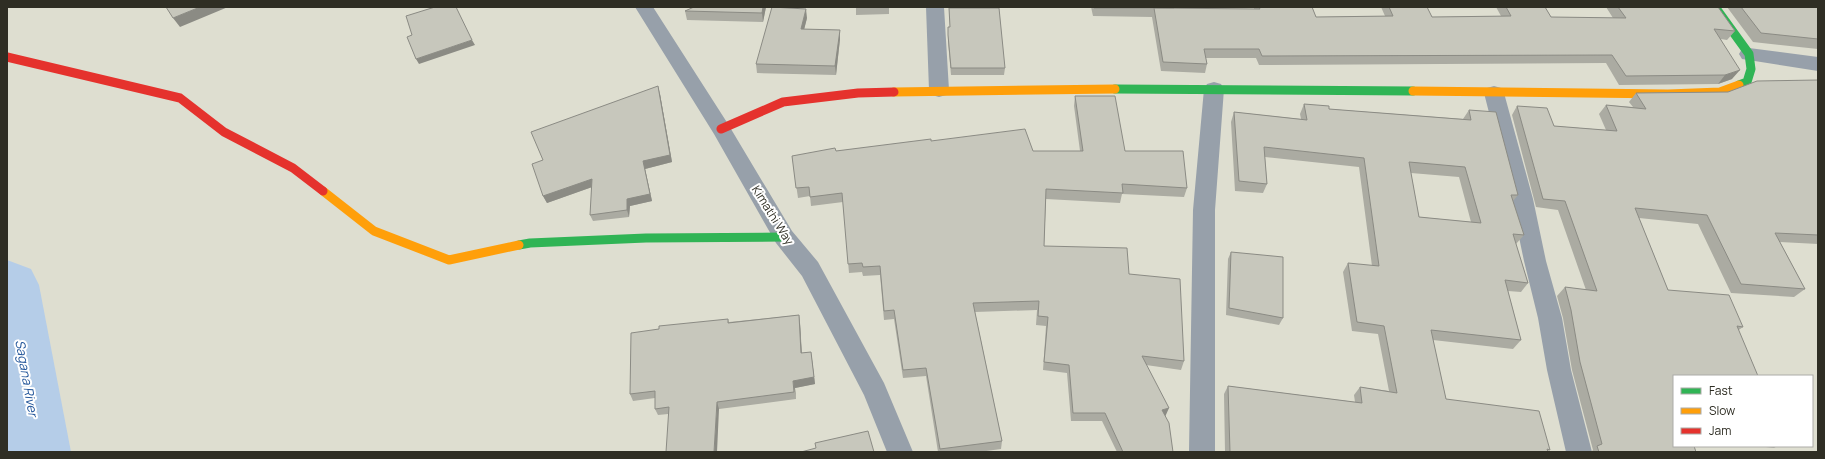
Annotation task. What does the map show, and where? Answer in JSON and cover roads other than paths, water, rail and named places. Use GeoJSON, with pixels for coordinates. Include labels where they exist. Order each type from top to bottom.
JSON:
{"type":"FeatureCollection","features":[{"type":"Feature","properties":{"kind":"street","name":"Kimathi Way"},"geometry":{"type":"LineString","coordinates":[[644,7],[721,129],[784,237],[810,269],[875,392],[900,452]]}},
{"type":"Feature","properties":{"kind":"street"},"geometry":{"type":"LineString","coordinates":[[935,7],[939,90]]}},
{"type":"Feature","properties":{"kind":"street"},"geometry":{"type":"LineString","coordinates":[[721,129],[782,102],[858,93],[939,90],[1214,89],[1494,93],[1668,94],[1720,92],[1747,82],[1751,69],[1749,54],[1715,7]]}},
{"type":"Feature","properties":{"kind":"street"},"geometry":{"type":"LineString","coordinates":[[1749,54],[1818,64]]}},
{"type":"Feature","properties":{"kind":"street"},"geometry":{"type":"LineString","coordinates":[[7,57],[180,98],[224,132],[293,168],[374,231],[449,260],[530,243],[646,238],[784,237]]}},
{"type":"Feature","properties":{"kind":"street"},"geometry":{"type":"LineString","coordinates":[[1202,452],[1204,210],[1214,89]]}},
{"type":"Feature","properties":{"kind":"street"},"geometry":{"type":"LineString","coordinates":[[1494,93],[1522,199],[1535,261],[1550,318],[1559,370],[1579,452]]}},
{"type":"Feature","properties":{"kind":"waterway","name":"Sagana River"},"geometry":{"type":"LineString","coordinates":[[7,283],[11,285],[39,452]]}}]}
